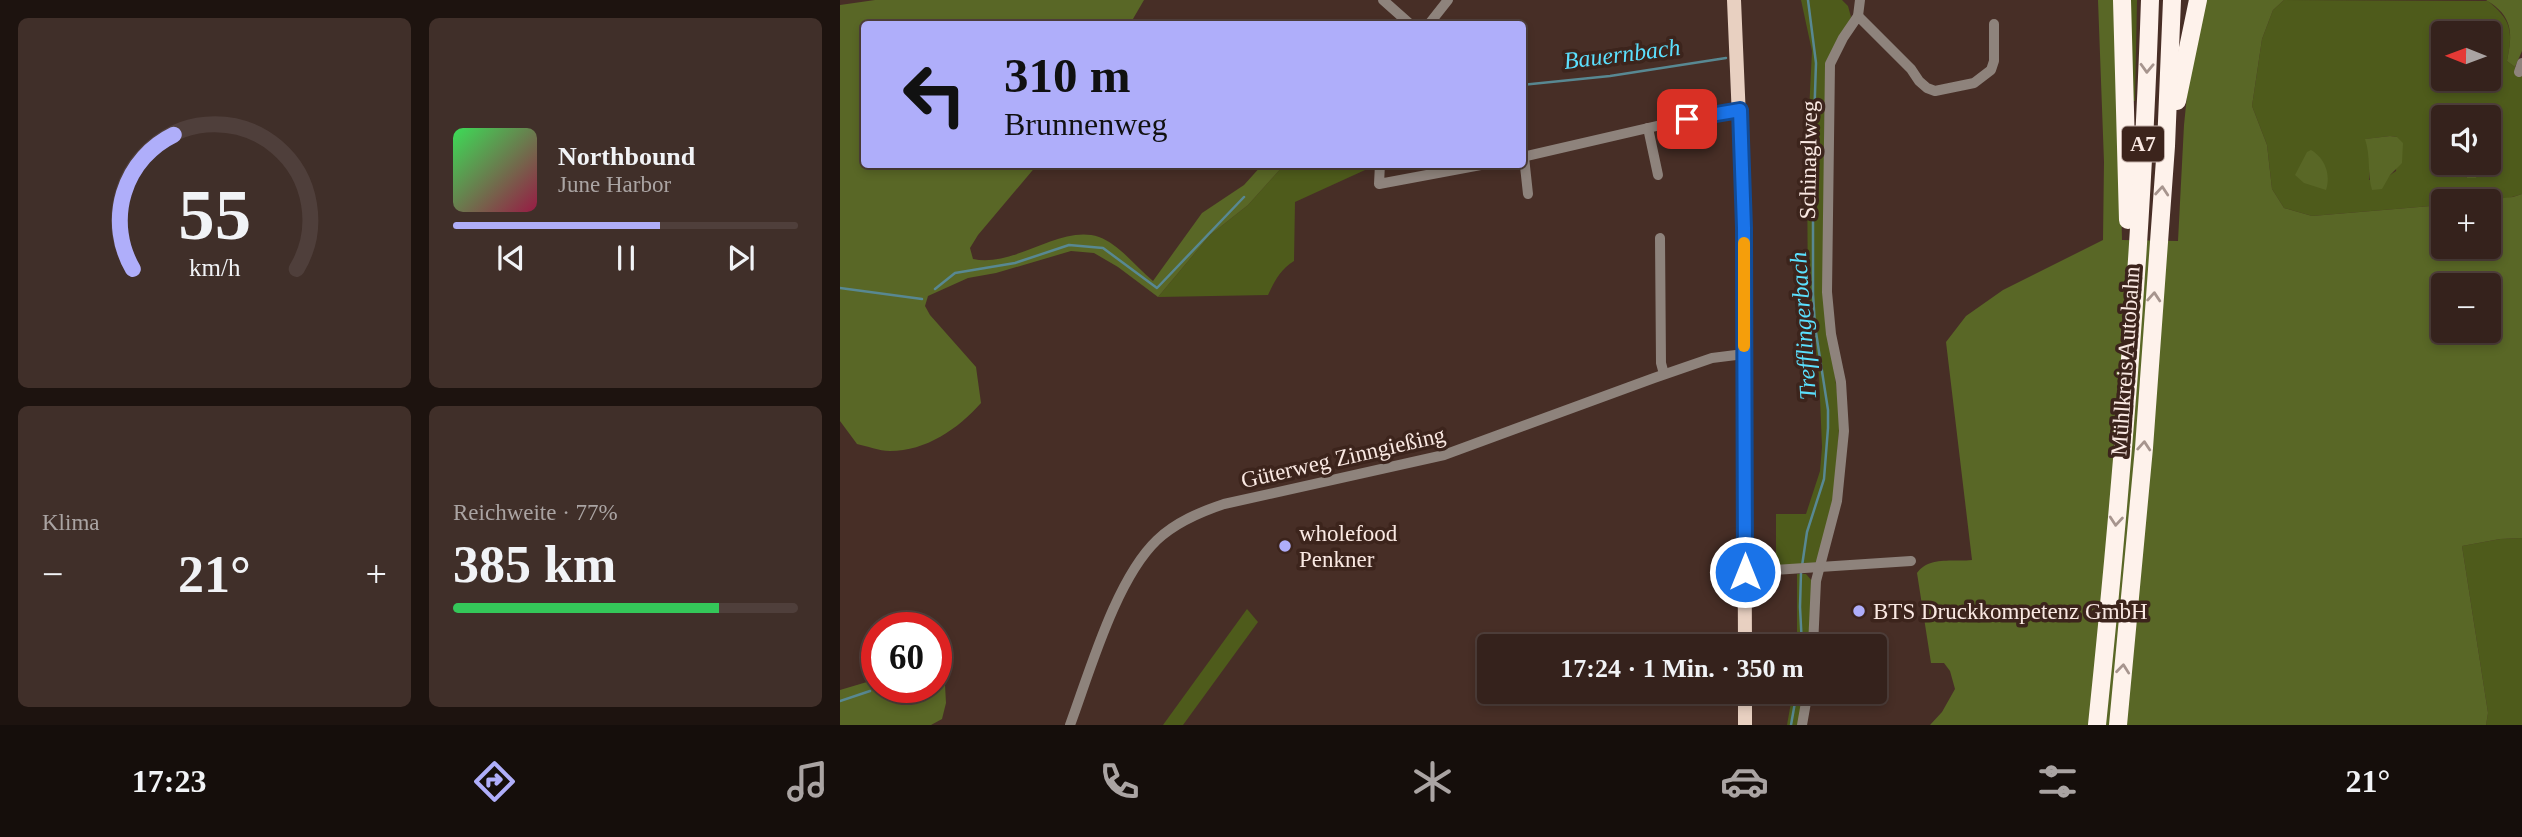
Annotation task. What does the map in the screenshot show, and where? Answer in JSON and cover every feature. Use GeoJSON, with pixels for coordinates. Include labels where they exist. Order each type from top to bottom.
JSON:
{"type":"FeatureCollection","features":[{"type":"Feature","properties":{"kind":"highway"},"geometry":{"type":"LineString","coordinates":[[2122,0],[2129,228],[2134,288]]}},
{"type":"Feature","properties":{"kind":"highway","name":"Mühlkreis Autobahn"},"geometry":{"type":"LineString","coordinates":[[2097,725],[2123,453],[2150,0]]}},
{"type":"Feature","properties":{"kind":"highway","name":"Mühlkreis Autobahn"},"geometry":{"type":"LineString","coordinates":[[2118,725],[2139,498],[2166,146],[2172,0]]}},
{"type":"Feature","properties":{"kind":"highway"},"geometry":{"type":"LineString","coordinates":[[2166,146],[2198,0]]}},
{"type":"Feature","properties":{"kind":"main road"},"geometry":{"type":"LineString","coordinates":[[1734,0],[1740,110],[1745,634]]}},
{"type":"Feature","properties":{"kind":"main road"},"geometry":{"type":"LineString","coordinates":[[1745,704],[1745,725]]}},
{"type":"Feature","properties":{"kind":"street"},"geometry":{"type":"LineString","coordinates":[[1383,0],[1407,21]]}},
{"type":"Feature","properties":{"kind":"street"},"geometry":{"type":"LineString","coordinates":[[1431,21],[1448,0]]}},
{"type":"Feature","properties":{"kind":"street"},"geometry":{"type":"LineString","coordinates":[[1860,0],[1858,16],[1911,69],[1919,81],[1935,91],[1974,83],[1991,70],[1994,61],[1994,24]]}},
{"type":"Feature","properties":{"kind":"street","name":"Schinaglweg"},"geometry":{"type":"LineString","coordinates":[[1813,634],[1815,568],[1837,502],[1844,431],[1841,382],[1831,334],[1827,292],[1828,79],[1835,51],[1858,16]]}},
{"type":"Feature","properties":{"kind":"street"},"geometry":{"type":"LineString","coordinates":[[1526,156],[1740,110]]}},
{"type":"Feature","properties":{"kind":"street"},"geometry":{"type":"LineString","coordinates":[[1648,128],[1658,175]]}},
{"type":"Feature","properties":{"kind":"street"},"geometry":{"type":"LineString","coordinates":[[1380,168],[1379,184],[1465,168]]}},
{"type":"Feature","properties":{"kind":"street"},"geometry":{"type":"LineString","coordinates":[[1524,168],[1528,194]]}},
{"type":"Feature","properties":{"kind":"street"},"geometry":{"type":"LineString","coordinates":[[1660,238],[1661,363],[1664,374]]}},
{"type":"Feature","properties":{"kind":"street","name":"Güterweg Zinngießing"},"geometry":{"type":"LineString","coordinates":[[1069,725],[1116,603],[1130,575],[1157,540],[1175,526],[1224,504],[1353,477],[1453,452],[1664,374],[1712,358],[1741,354]]}},
{"type":"Feature","properties":{"kind":"street"},"geometry":{"type":"LineString","coordinates":[[1745,572],[1911,561]]}},
{"type":"Feature","properties":{"kind":"street"},"geometry":{"type":"LineString","coordinates":[[1802,725],[1806,704]]}},
{"type":"Feature","properties":{"kind":"green space"},"geometry":{"type":"Polygon","coordinates":[[[875,0],[1144,0],[1132,21],[861,21],[861,168],[1034,168],[978,235],[970,248],[973,259],[1005,258],[1069,236],[1084,235],[1099,237],[1114,245],[1153,281],[1202,213],[1244,185],[1259,168],[1281,168],[1248,205],[1210,235],[1158,297],[1094,253],[1071,251],[996,273],[968,278],[928,296],[925,306],[930,315],[976,367],[981,403],[952,430],[929,443],[890,451],[857,444],[840,421],[840,5],[875,0]]]}},
{"type":"Feature","properties":{"kind":"green space"},"geometry":{"type":"Polygon","coordinates":[[[1801,0],[1842,0],[1848,6],[1851,17],[1826,75],[1825,99],[1823,281],[1840,416],[1834,495],[1818,558],[1815,563],[1776,566],[1776,514],[1806,514],[1820,471],[1822,447],[1819,374],[1808,316],[1807,152],[1812,51],[1801,0]]]}},
{"type":"Feature","properties":{"kind":"green space"},"geometry":{"type":"Polygon","coordinates":[[[2098,0],[2116,0],[2122,240],[2178,241],[2189,76],[2205,0],[2284,0],[2273,10],[2262,39],[2252,106],[2267,145],[2272,189],[2284,208],[2312,216],[2431,206],[2431,259],[2501,259],[2501,198],[2522,194],[2522,538],[2462,546],[2488,713],[2486,725],[1930,725],[1942,712],[1955,689],[1950,671],[1944,663],[1931,663],[1917,573],[1935,562],[1972,560],[1946,342],[1966,316],[2003,290],[2103,240],[2104,162],[2098,0]]]}},
{"type":"Feature","properties":{"kind":"green space"},"geometry":{"type":"Polygon","coordinates":[[[2126,0],[2137,0],[2135,101],[2130,101],[2126,0]]]}},
{"type":"Feature","properties":{"kind":"green space"},"geometry":{"type":"Polygon","coordinates":[[[2284,0],[2488,1],[2509,27],[2507,61],[2515,67],[2522,67],[2522,194],[2501,199],[2501,189],[2431,189],[2431,206],[2312,216],[2284,208],[2272,189],[2267,145],[2252,106],[2262,39],[2273,10],[2284,0]],[[2397,137],[2366,139],[2370,155],[2369,180],[2396,171],[2397,137]]]}},
{"type":"Feature","properties":{"kind":"green space"},"geometry":{"type":"Polygon","coordinates":[[[2486,0],[2522,0],[2522,51],[2515,67],[2507,61],[2510,34],[2506,19],[2502,12],[2486,0]]]}},
{"type":"Feature","properties":{"kind":"green space"},"geometry":{"type":"Polygon","coordinates":[[[2397,137],[2403,143],[2402,163],[2390,175],[2382,189],[2372,190],[2365,139],[2397,137]]]}},
{"type":"Feature","properties":{"kind":"green space"},"geometry":{"type":"Polygon","coordinates":[[[2311,150],[2326,167],[2326,190],[2304,183],[2295,175],[2307,152],[2311,150]]]}},
{"type":"Feature","properties":{"kind":"green space"},"geometry":{"type":"Polygon","coordinates":[[[1281,168],[1369,168],[1295,202],[1294,261],[1278,276],[1268,295],[1158,297],[1210,235],[1248,205],[1281,168]]]}},
{"type":"Feature","properties":{"kind":"green space"},"geometry":{"type":"Polygon","coordinates":[[[2465,175],[2479,175],[2476,178],[2467,178],[2465,175]]]}},
{"type":"Feature","properties":{"kind":"green space"},"geometry":{"type":"Polygon","coordinates":[[[2522,538],[2522,725],[2486,725],[2488,713],[2462,546],[2522,538]]]}},
{"type":"Feature","properties":{"kind":"green space"},"geometry":{"type":"Polygon","coordinates":[[[1797,574],[1806,574],[1812,581],[1810,634],[1797,634],[1797,574]]]}},
{"type":"Feature","properties":{"kind":"green space"},"geometry":{"type":"Polygon","coordinates":[[[1247,609],[1258,622],[1183,725],[1163,725],[1247,609]]]}},
{"type":"Feature","properties":{"kind":"green space"},"geometry":{"type":"Polygon","coordinates":[[[861,684],[861,703],[946,703],[942,719],[931,725],[840,725],[840,690],[861,684]]]}},
{"type":"Feature","properties":{"kind":"green space"},"geometry":{"type":"Polygon","coordinates":[[[1791,704],[1802,704],[1798,725],[1787,725],[1791,704]]]}},
{"type":"Feature","properties":{"kind":"waterway","name":"Trefflingerbach"},"geometry":{"type":"LineString","coordinates":[[1802,566],[1807,532],[1824,479],[1828,428],[1813,294],[1816,63],[1808,0]]}},
{"type":"Feature","properties":{"kind":"waterway","name":"Bauernbach"},"geometry":{"type":"LineString","coordinates":[[1526,85],[1610,76],[1726,58]]}},
{"type":"Feature","properties":{"kind":"waterway"},"geometry":{"type":"LineString","coordinates":[[935,289],[955,273],[1015,263],[1069,245],[1103,248],[1157,288],[1244,197]]}},
{"type":"Feature","properties":{"kind":"waterway"},"geometry":{"type":"LineString","coordinates":[[840,288],[922,299]]}},
{"type":"Feature","properties":{"kind":"waterway","name":"Trefflingerbach"},"geometry":{"type":"LineString","coordinates":[[1801,572],[1801,634]]}},
{"type":"Feature","properties":{"kind":"waterway","name":"Bauernbach"},"geometry":{"type":"LineString","coordinates":[[840,701],[861,694]]}},
{"type":"Feature","properties":{"kind":"waterway","name":"Trefflingerbach"},"geometry":{"type":"LineString","coordinates":[[1791,725],[1795,704]]}},
{"type":"Feature","properties":{"kind":"slow traffic"},"geometry":{"type":"LineString","coordinates":[[1744,243],[1744,346]]}},
{"type":"Feature","properties":{"kind":"place","name":"wholefood Penkner"},"geometry":{"type":"Point","coordinates":[1285,546]}},
{"type":"Feature","properties":{"kind":"place","name":"BTS Druckkompetenz GmbH"},"geometry":{"type":"Point","coordinates":[1859,611]}},
{"type":"Feature","properties":{"kind":"route"},"geometry":{"type":"LineString","coordinates":[[1687,119],[1740,110],[1744,228],[1745,572]]}}]}
